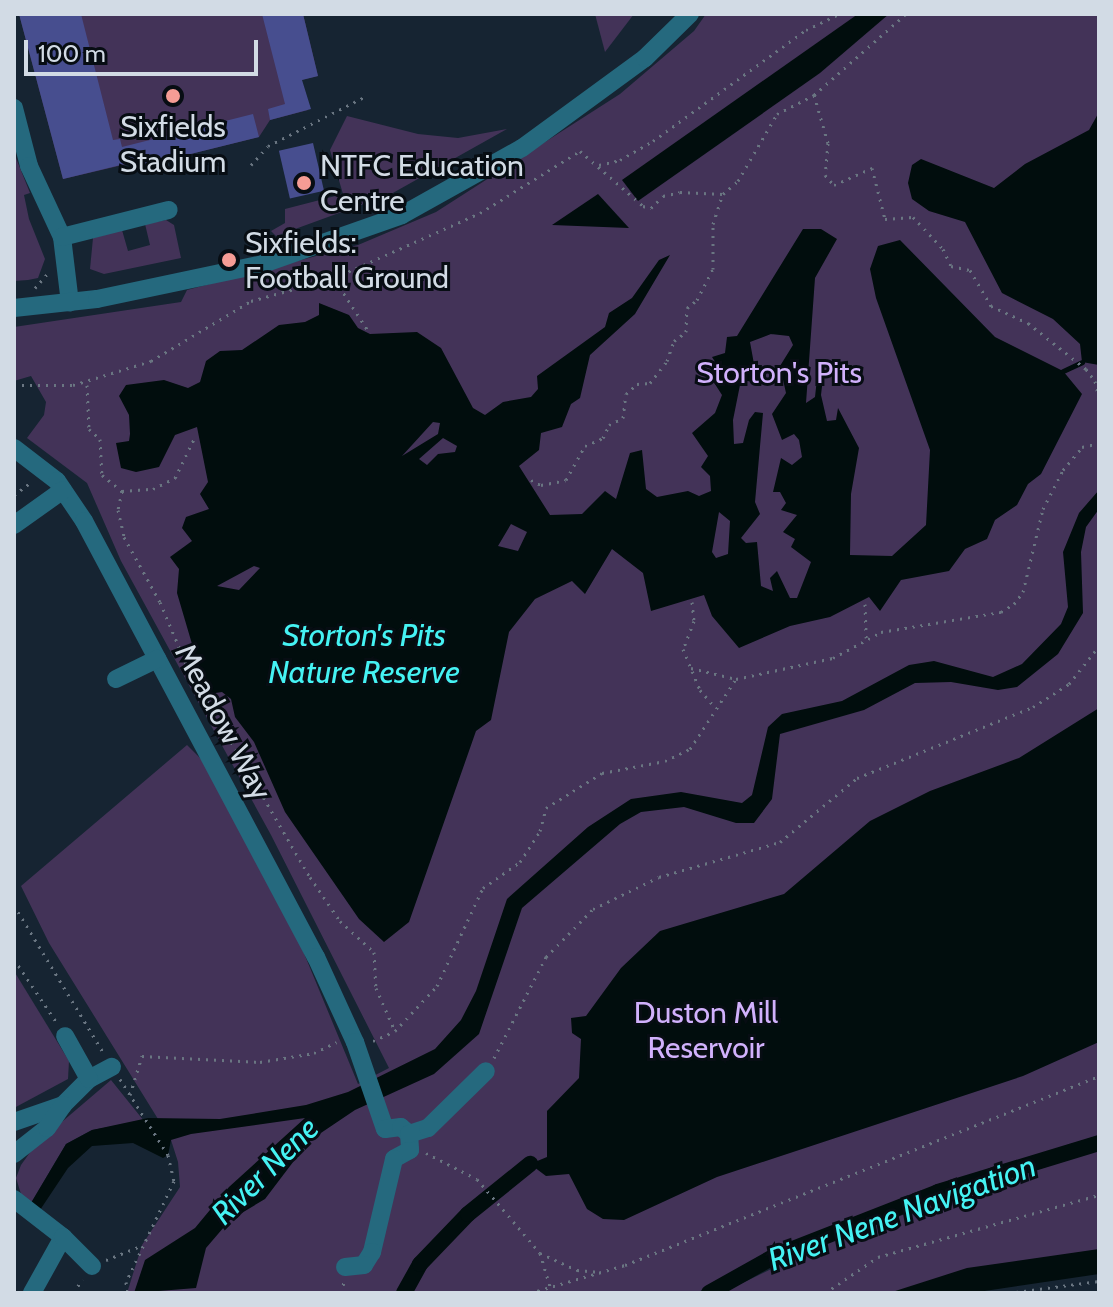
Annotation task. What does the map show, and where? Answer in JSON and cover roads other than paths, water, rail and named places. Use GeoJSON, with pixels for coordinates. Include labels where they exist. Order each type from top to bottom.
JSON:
{"type":"FeatureCollection","features":[{"type":"Feature","properties":{"kind":"street"},"geometry":{"type":"LineString","coordinates":[[14,308],[70,303],[263,264],[402,215],[522,148],[645,58],[690,14]]}},
{"type":"Feature","properties":{"kind":"street"},"geometry":{"type":"LineString","coordinates":[[14,108],[29,166],[62,237],[70,303]]}},
{"type":"Feature","properties":{"kind":"street"},"geometry":{"type":"LineString","coordinates":[[62,237],[169,210]]}},
{"type":"Feature","properties":{"kind":"street","name":"Meadow Way"},"geometry":{"type":"LineString","coordinates":[[14,448],[63,490],[284,894],[355,1042],[364,1076],[385,1129],[401,1127],[410,1140]]}},
{"type":"Feature","properties":{"kind":"street"},"geometry":{"type":"LineString","coordinates":[[14,525],[63,490]]}},
{"type":"Feature","properties":{"kind":"street"},"geometry":{"type":"LineString","coordinates":[[116,679],[157,659]]}},
{"type":"Feature","properties":{"kind":"street"},"geometry":{"type":"LineString","coordinates":[[65,1036],[89,1079]]}},
{"type":"Feature","properties":{"kind":"street"},"geometry":{"type":"LineString","coordinates":[[14,1154],[47,1128],[63,1105],[89,1079],[112,1067]]}},
{"type":"Feature","properties":{"kind":"street"},"geometry":{"type":"LineString","coordinates":[[345,1267],[364,1265],[372,1252],[394,1159],[406,1155],[410,1140],[428,1128],[486,1071]]}},
{"type":"Feature","properties":{"kind":"street"},"geometry":{"type":"LineString","coordinates":[[14,1122],[63,1105]]}},
{"type":"Feature","properties":{"kind":"street"},"geometry":{"type":"LineString","coordinates":[[15,1200],[63,1237],[92,1266]]}},
{"type":"Feature","properties":{"kind":"street"},"geometry":{"type":"LineString","coordinates":[[33,1293],[63,1237]]}},
{"type":"Feature","properties":{"kind":"water"},"geometry":{"type":"Polygon","coordinates":[[[858,14],[889,14],[820,73],[638,201],[622,180],[858,14]]]}},
{"type":"Feature","properties":{"kind":"water"},"geometry":{"type":"Polygon","coordinates":[[[1099,112],[1099,365],[1082,362],[1080,344],[1053,319],[1002,293],[965,222],[929,211],[912,199],[908,183],[912,165],[921,159],[994,188],[1025,164],[1089,130],[1099,112]]]}},
{"type":"Feature","properties":{"kind":"water"},"geometry":{"type":"Polygon","coordinates":[[[598,194],[629,228],[552,225],[598,194]]]}},
{"type":"Feature","properties":{"kind":"water","name":"Storton's Pits Nature Reserve"},"geometry":{"type":"Polygon","coordinates":[[[803,229],[821,229],[837,239],[815,278],[806,403],[815,397],[819,360],[825,360],[821,395],[827,421],[836,420],[838,408],[859,448],[851,494],[850,555],[892,556],[926,525],[930,450],[876,298],[870,269],[878,246],[900,240],[995,337],[1063,371],[1082,394],[1041,474],[1028,484],[1017,505],[995,520],[987,539],[965,549],[949,571],[901,580],[880,611],[869,597],[830,617],[790,626],[739,648],[712,616],[704,595],[651,611],[643,573],[612,549],[585,594],[572,581],[535,599],[509,632],[491,720],[476,731],[409,922],[384,942],[359,919],[285,812],[254,742],[235,717],[231,699],[222,692],[209,694],[202,678],[177,593],[179,569],[170,557],[192,541],[182,528],[186,517],[209,509],[200,494],[208,482],[197,427],[175,435],[159,467],[136,472],[121,468],[116,443],[129,441],[130,434],[129,415],[119,396],[126,385],[164,380],[188,388],[200,382],[206,361],[220,351],[242,350],[279,325],[305,322],[319,315],[319,303],[349,315],[358,328],[370,334],[417,332],[441,348],[473,408],[485,415],[503,402],[531,397],[538,389],[537,376],[605,327],[609,313],[632,298],[659,260],[670,255],[635,314],[590,355],[580,398],[571,404],[562,427],[541,433],[539,450],[519,466],[550,515],[582,514],[605,491],[616,499],[630,453],[642,450],[646,489],[657,497],[688,491],[699,496],[711,491],[710,476],[701,467],[708,456],[692,433],[715,413],[722,395],[713,381],[719,368],[712,357],[725,353],[727,337],[737,336],[803,229]],[[771,334],[750,342],[756,375],[754,382],[741,380],[733,420],[734,444],[743,443],[749,420],[755,412],[763,413],[755,502],[760,514],[741,538],[746,543],[757,542],[761,586],[773,591],[770,578],[777,571],[790,598],[797,598],[811,562],[791,547],[795,539],[783,532],[797,515],[781,510],[786,503],[780,492],[773,492],[781,458],[792,465],[802,457],[799,440],[794,434],[782,440],[772,414],[786,393],[780,366],[793,345],[789,336],[771,334]],[[433,422],[402,456],[438,434],[440,423],[433,422]],[[443,438],[419,459],[427,465],[438,454],[455,452],[457,446],[443,438]],[[719,512],[712,552],[716,558],[728,554],[730,521],[719,512]],[[511,524],[498,546],[518,551],[527,532],[511,524]],[[254,566],[217,586],[239,590],[260,568],[254,566]]]}},
{"type":"Feature","properties":{"kind":"water","name":"River Nene"},"geometry":{"type":"Polygon","coordinates":[[[1099,490],[1099,509],[1086,527],[1081,552],[1083,613],[1058,654],[1017,687],[998,690],[951,682],[915,683],[864,710],[780,734],[772,799],[754,823],[736,823],[684,807],[641,812],[620,824],[522,908],[479,1034],[434,1074],[355,1110],[309,1141],[265,1199],[230,1220],[206,1248],[196,1288],[134,1293],[145,1260],[195,1228],[229,1187],[305,1118],[191,1134],[171,1140],[168,1155],[163,1158],[133,1143],[92,1146],[68,1168],[40,1210],[31,1203],[66,1144],[92,1130],[148,1118],[220,1119],[306,1105],[348,1092],[435,1049],[461,1020],[476,991],[507,899],[588,827],[631,799],[681,792],[742,803],[752,795],[768,727],[782,714],[842,701],[909,665],[934,661],[993,677],[1022,664],[1061,624],[1068,607],[1063,552],[1079,513],[1099,490]]]}},
{"type":"Feature","properties":{"kind":"water","name":"Duston Mill Reservoir"},"geometry":{"type":"Polygon","coordinates":[[[1099,708],[1099,1042],[1023,1076],[717,1177],[624,1220],[603,1219],[587,1209],[569,1174],[546,1176],[530,1164],[547,1157],[547,1111],[579,1078],[581,1039],[572,1033],[571,1018],[586,1016],[621,968],[660,931],[784,894],[870,821],[930,791],[1019,758],[1099,708]]]}},
{"type":"Feature","properties":{"kind":"water"},"geometry":{"type":"Polygon","coordinates":[[[1099,1249],[1099,1274],[971,1293],[889,1293],[967,1268],[1099,1249]]]}},
{"type":"Feature","properties":{"kind":"waterway"},"geometry":{"type":"LineString","coordinates":[[1063,371],[1082,362]]}},
{"type":"Feature","properties":{"kind":"waterway","name":"River Nene Navigation"},"geometry":{"type":"LineString","coordinates":[[709,1293],[775,1256],[938,1192],[1099,1143]]}},
{"type":"Feature","properties":{"kind":"waterway"},"geometry":{"type":"LineString","coordinates":[[404,1293],[420,1264],[468,1214],[530,1164]]}},
{"type":"Feature","properties":{"kind":"place","name":"Sixfields Stadium"},"geometry":{"type":"Point","coordinates":[173,96]}},
{"type":"Feature","properties":{"kind":"place","name":"NTFC Education Centre"},"geometry":{"type":"Point","coordinates":[304,183]}},
{"type":"Feature","properties":{"kind":"place","name":"Sixfields: Football Ground"},"geometry":{"type":"Point","coordinates":[229,260]}},
{"type":"Feature","properties":{"kind":"park label","name":"Storton's Pits"},"geometry":{"type":"Point","coordinates":[779,373]}}]}
